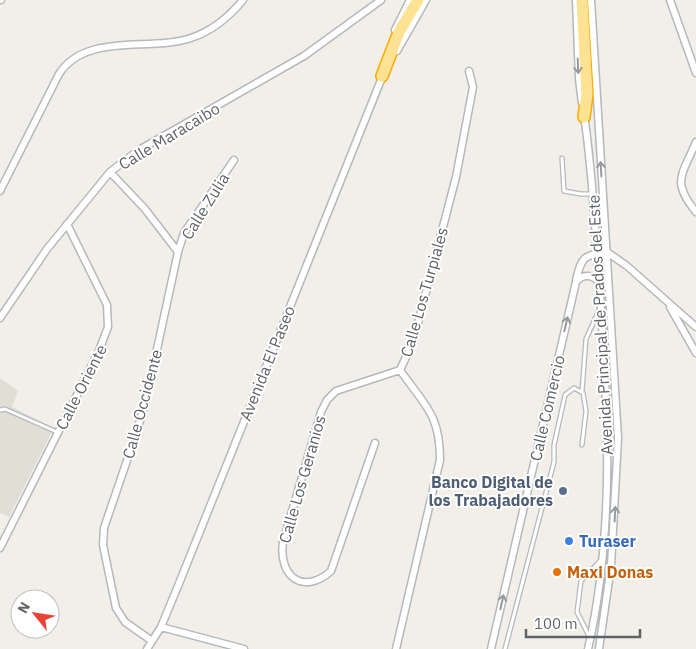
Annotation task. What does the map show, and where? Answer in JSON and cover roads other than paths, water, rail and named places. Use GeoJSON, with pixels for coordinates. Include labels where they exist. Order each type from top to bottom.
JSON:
{"type":"FeatureCollection","features":[{"type":"Feature","properties":{"kind":"highway"},"geometry":{"type":"LineString","coordinates":[[382,76],[399,32],[418,0]]}},
{"type":"Feature","properties":{"kind":"highway"},"geometry":{"type":"LineString","coordinates":[[582,0],[588,94],[584,117]]}},
{"type":"Feature","properties":{"kind":"street"},"geometry":{"type":"LineString","coordinates":[[0,191],[59,74],[70,61],[89,50],[192,38],[218,25],[243,0]]}},
{"type":"Feature","properties":{"kind":"street","name":"Calle Maracaibo"},"geometry":{"type":"LineString","coordinates":[[0,318],[67,224],[110,172],[139,150],[304,56],[381,0]]}},
{"type":"Feature","properties":{"kind":"street","name":"Avenida El Paseo"},"geometry":{"type":"LineString","coordinates":[[147,649],[161,627],[382,76],[390,41],[410,0]]}},
{"type":"Feature","properties":{"kind":"street","name":"Avenida El Paseo"},"geometry":{"type":"LineString","coordinates":[[382,76],[391,64],[404,35],[426,0]]}},
{"type":"Feature","properties":{"kind":"street","name":"Avenida Principal de Prados del Este"},"geometry":{"type":"LineString","coordinates":[[576,0],[579,79],[592,194],[601,306],[609,459],[603,559],[588,649]]}},
{"type":"Feature","properties":{"kind":"street","name":"Avenida Principal de Prados del Este"},"geometry":{"type":"LineString","coordinates":[[591,0],[618,438],[612,566],[598,649]]}},
{"type":"Feature","properties":{"kind":"street"},"geometry":{"type":"LineString","coordinates":[[670,0],[696,73]]}},
{"type":"Feature","properties":{"kind":"street","name":"Calle Los Turpiales"},"geometry":{"type":"LineString","coordinates":[[396,649],[440,453],[439,436],[434,417],[400,370],[413,342],[456,176],[472,87],[469,71]]}},
{"type":"Feature","properties":{"kind":"street"},"geometry":{"type":"LineString","coordinates":[[696,142],[680,184],[684,196],[696,212]]}},
{"type":"Feature","properties":{"kind":"street","name":"Calle Zulia"},"geometry":{"type":"LineString","coordinates":[[178,252],[184,234],[234,160]]}},
{"type":"Feature","properties":{"kind":"street"},"geometry":{"type":"LineString","coordinates":[[110,172],[145,209],[178,252]]}},
{"type":"Feature","properties":{"kind":"street","name":"Calle Oriente"},"geometry":{"type":"LineString","coordinates":[[0,548],[106,338],[108,317],[103,295],[67,224]]}},
{"type":"Feature","properties":{"kind":"street","name":"Calle Occidente"},"geometry":{"type":"LineString","coordinates":[[152,641],[125,622],[116,608],[103,545],[104,528],[143,409],[178,252]]}},
{"type":"Feature","properties":{"kind":"street"},"geometry":{"type":"LineString","coordinates":[[597,253],[607,252],[627,266],[696,328]]}},
{"type":"Feature","properties":{"kind":"street","name":"Calle Comercio"},"geometry":{"type":"LineString","coordinates":[[491,649],[576,282],[582,260],[587,255],[597,253]]}},
{"type":"Feature","properties":{"kind":"street"},"geometry":{"type":"LineString","coordinates":[[576,282],[582,276],[587,276],[599,282]]}},
{"type":"Feature","properties":{"kind":"street"},"geometry":{"type":"LineString","coordinates":[[666,302],[696,353]]}},
{"type":"Feature","properties":{"kind":"street","name":"Calle Los Geranios"},"geometry":{"type":"LineString","coordinates":[[375,443],[331,571],[314,582],[297,580],[289,574],[281,556],[283,542],[320,412],[336,391],[400,370]]}},
{"type":"Feature","properties":{"kind":"street"},"geometry":{"type":"LineString","coordinates":[[161,627],[244,649]]}},
{"type":"Feature","properties":{"kind":"lane"},"geometry":{"type":"LineString","coordinates":[[562,158],[564,191],[592,194]]}},
{"type":"Feature","properties":{"kind":"lane"},"geometry":{"type":"LineString","coordinates":[[582,445],[586,411],[582,392],[586,339],[592,320],[601,306]]}},
{"type":"Feature","properties":{"kind":"lane"},"geometry":{"type":"LineString","coordinates":[[505,649],[554,462],[555,439],[564,395],[574,388],[582,392]]}},
{"type":"Feature","properties":{"kind":"lane"},"geometry":{"type":"LineString","coordinates":[[0,410],[58,432]]}},
{"type":"Feature","properties":{"kind":"lane"},"geometry":{"type":"LineString","coordinates":[[590,639],[577,616],[580,589],[583,578],[603,559]]}},
{"type":"Feature","properties":{"kind":"place","name":"Banco Digital de los Trabajadores"},"geometry":{"type":"Point","coordinates":[563,491]}},
{"type":"Feature","properties":{"kind":"place","name":"Turaser"},"geometry":{"type":"Point","coordinates":[569,541]}},
{"type":"Feature","properties":{"kind":"place","name":"Maxi Donas"},"geometry":{"type":"Point","coordinates":[557,572]}}]}
